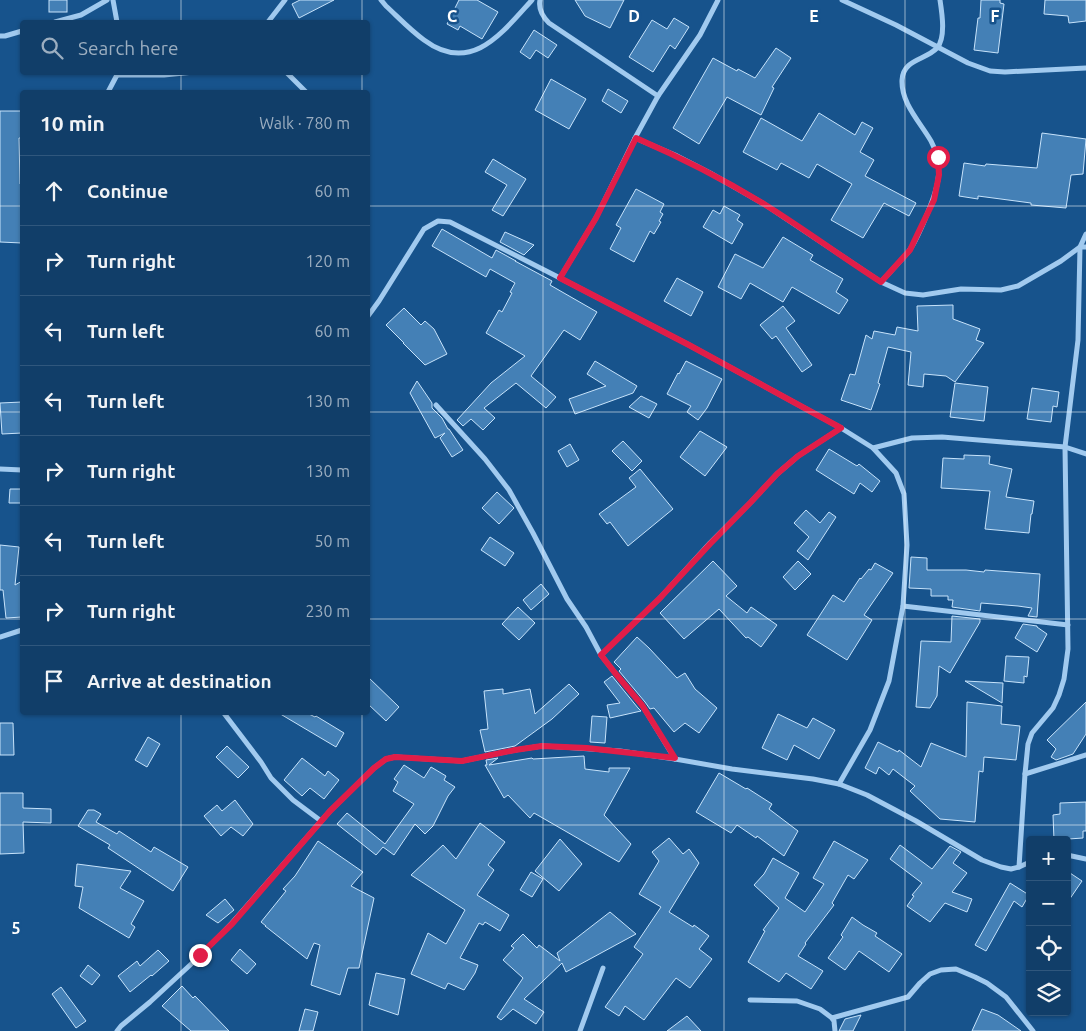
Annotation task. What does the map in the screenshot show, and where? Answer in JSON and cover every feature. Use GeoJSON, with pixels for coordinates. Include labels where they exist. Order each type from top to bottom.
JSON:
{"type":"FeatureCollection","features":[{"type":"Feature","properties":{"kind":"street"},"geometry":{"type":"LineString","coordinates":[[63,20],[81,15],[108,0]]}},
{"type":"Feature","properties":{"kind":"street"},"geometry":{"type":"LineString","coordinates":[[113,0],[117,20]]}},
{"type":"Feature","properties":{"kind":"street"},"geometry":{"type":"LineString","coordinates":[[270,20],[285,0]]}},
{"type":"Feature","properties":{"kind":"street"},"geometry":{"type":"LineString","coordinates":[[381,0],[424,40],[441,50],[453,53],[470,52],[485,46],[506,28],[532,0]]}},
{"type":"Feature","properties":{"kind":"street"},"geometry":{"type":"LineString","coordinates":[[540,0],[542,16],[550,23],[658,96]]}},
{"type":"Feature","properties":{"kind":"street"},"geometry":{"type":"LineString","coordinates":[[560,278],[596,218],[658,96],[700,35],[718,0]]}},
{"type":"Feature","properties":{"kind":"street"},"geometry":{"type":"LineString","coordinates":[[842,0],[896,25],[968,63],[990,71],[1086,68]]}},
{"type":"Feature","properties":{"kind":"street"},"geometry":{"type":"LineString","coordinates":[[881,282],[910,250],[934,200],[939,175],[938,157],[907,103],[902,79],[906,69],[914,61],[938,48],[942,36],[940,0]]}},
{"type":"Feature","properties":{"kind":"street"},"geometry":{"type":"LineString","coordinates":[[0,36],[20,32]]}},
{"type":"Feature","properties":{"kind":"street"},"geometry":{"type":"LineString","coordinates":[[109,90],[117,75]]}},
{"type":"Feature","properties":{"kind":"street"},"geometry":{"type":"LineString","coordinates":[[289,75],[304,90]]}},
{"type":"Feature","properties":{"kind":"street"},"geometry":{"type":"LineString","coordinates":[[636,138],[675,155],[764,204],[881,282],[905,293],[923,295],[962,289],[1001,290],[1018,286],[1083,247]]}},
{"type":"Feature","properties":{"kind":"street"},"geometry":{"type":"LineString","coordinates":[[370,313],[424,229],[438,222],[450,222],[689,345],[841,428],[873,448],[896,473],[904,494],[907,545],[903,606],[889,681],[870,730],[839,784]]}},
{"type":"Feature","properties":{"kind":"street"},"geometry":{"type":"LineString","coordinates":[[1019,867],[1024,774],[1028,744],[1032,733],[1053,708],[1060,695],[1068,649],[1065,447],[1078,340],[1083,247],[1086,234]]}},
{"type":"Feature","properties":{"kind":"street"},"geometry":{"type":"LineString","coordinates":[[436,406],[485,459],[509,490],[529,524],[567,599],[586,627],[601,655],[642,705],[675,758]]}},
{"type":"Feature","properties":{"kind":"street"},"geometry":{"type":"LineString","coordinates":[[601,655],[660,598],[777,474],[798,456],[841,428]]}},
{"type":"Feature","properties":{"kind":"street"},"geometry":{"type":"LineString","coordinates":[[873,448],[912,438],[942,437],[1065,447],[1086,454]]}},
{"type":"Feature","properties":{"kind":"street"},"geometry":{"type":"LineString","coordinates":[[0,469],[20,470]]}},
{"type":"Feature","properties":{"kind":"street"},"geometry":{"type":"LineString","coordinates":[[903,606],[1068,625]]}},
{"type":"Feature","properties":{"kind":"street"},"geometry":{"type":"LineString","coordinates":[[0,637],[20,631]]}},
{"type":"Feature","properties":{"kind":"street"},"geometry":{"type":"LineString","coordinates":[[225,715],[271,778],[293,800],[321,821]]}},
{"type":"Feature","properties":{"kind":"street"},"geometry":{"type":"LineString","coordinates":[[117,1031],[232,924],[330,811],[374,768],[386,759],[395,757],[462,761],[542,746],[587,748],[675,758],[732,770],[770,773],[839,784],[890,806],[982,860],[1001,867],[1011,868],[1026,864]]}},
{"type":"Feature","properties":{"kind":"street"},"geometry":{"type":"LineString","coordinates":[[1024,774],[1086,754]]}},
{"type":"Feature","properties":{"kind":"street"},"geometry":{"type":"LineString","coordinates":[[1071,856],[1086,859]]}},
{"type":"Feature","properties":{"kind":"street"},"geometry":{"type":"LineString","coordinates":[[580,1031],[603,968]]}},
{"type":"Feature","properties":{"kind":"street"},"geometry":{"type":"LineString","coordinates":[[832,1018],[908,997],[930,974],[941,970],[956,969],[988,983],[1006,997],[1033,1031]]}},
{"type":"Feature","properties":{"kind":"street"},"geometry":{"type":"LineString","coordinates":[[750,1000],[797,1001],[820,1009],[832,1018],[835,1031]]}},
{"type":"Feature","properties":{"kind":"building"},"geometry":{"type":"Polygon","coordinates":[[[49,0],[67,0],[67,12],[49,12],[49,0]]]}},
{"type":"Feature","properties":{"kind":"building"},"geometry":{"type":"Polygon","coordinates":[[[300,0],[334,0],[299,18],[292,4],[300,0]]]}},
{"type":"Feature","properties":{"kind":"building"},"geometry":{"type":"Polygon","coordinates":[[[459,0],[477,0],[498,12],[482,39],[460,26],[458,30],[447,24],[459,0]]]}},
{"type":"Feature","properties":{"kind":"building"},"geometry":{"type":"Polygon","coordinates":[[[575,0],[624,0],[610,28],[585,16],[575,0]]]}},
{"type":"Feature","properties":{"kind":"building"},"geometry":{"type":"Polygon","coordinates":[[[981,0],[1000,0],[1000,3],[1004,4],[998,53],[974,50],[978,18],[980,18],[981,0]]]}},
{"type":"Feature","properties":{"kind":"building"},"geometry":{"type":"Polygon","coordinates":[[[1045,0],[1086,0],[1086,21],[1069,23],[1068,16],[1044,14],[1045,0]]]}},
{"type":"Feature","properties":{"kind":"building"},"geometry":{"type":"Polygon","coordinates":[[[674,18],[689,27],[675,49],[670,45],[653,72],[629,57],[652,20],[667,29],[674,18]]]}},
{"type":"Feature","properties":{"kind":"building"},"geometry":{"type":"Polygon","coordinates":[[[534,30],[557,45],[548,58],[536,50],[530,59],[520,52],[534,30]]]}},
{"type":"Feature","properties":{"kind":"building"},"geometry":{"type":"Polygon","coordinates":[[[776,48],[791,58],[772,87],[774,88],[761,115],[727,97],[699,144],[673,128],[713,58],[755,78],[776,48]]]}},
{"type":"Feature","properties":{"kind":"building"},"geometry":{"type":"Polygon","coordinates":[[[551,79],[586,99],[569,129],[535,110],[551,79]]]}},
{"type":"Feature","properties":{"kind":"building"},"geometry":{"type":"Polygon","coordinates":[[[608,89],[628,101],[621,113],[602,101],[608,89]]]}},
{"type":"Feature","properties":{"kind":"building"},"geometry":{"type":"Polygon","coordinates":[[[0,111],[20,111],[20,243],[0,242],[0,111]]]}},
{"type":"Feature","properties":{"kind":"building"},"geometry":{"type":"Polygon","coordinates":[[[819,113],[855,135],[862,122],[873,128],[860,152],[874,160],[865,176],[916,203],[909,216],[884,203],[863,238],[831,220],[852,184],[817,164],[809,178],[781,163],[777,170],[743,152],[761,118],[802,141],[819,113]]]}},
{"type":"Feature","properties":{"kind":"building"},"geometry":{"type":"Polygon","coordinates":[[[1042,133],[1086,139],[1083,174],[1071,175],[1066,208],[1031,205],[1031,203],[978,196],[978,199],[959,196],[964,163],[985,166],[986,164],[1037,168],[1042,133]]]}},
{"type":"Feature","properties":{"kind":"building"},"geometry":{"type":"Polygon","coordinates":[[[493,159],[526,179],[503,216],[492,210],[507,185],[485,172],[493,159]]]}},
{"type":"Feature","properties":{"kind":"building"},"geometry":{"type":"Polygon","coordinates":[[[636,189],[664,204],[660,212],[663,214],[659,221],[661,222],[654,234],[650,231],[634,262],[610,249],[621,228],[616,225],[636,189]]]}},
{"type":"Feature","properties":{"kind":"building"},"geometry":{"type":"Polygon","coordinates":[[[724,206],[740,215],[737,220],[743,224],[732,244],[703,227],[713,210],[720,214],[724,206]]]}},
{"type":"Feature","properties":{"kind":"building"},"geometry":{"type":"Polygon","coordinates":[[[442,229],[492,258],[496,250],[552,281],[550,285],[597,312],[580,340],[564,330],[531,376],[556,397],[546,408],[516,383],[484,408],[495,418],[483,430],[471,419],[463,426],[457,420],[491,383],[525,356],[486,333],[499,310],[502,312],[515,283],[490,269],[486,277],[432,246],[442,229]]]}},
{"type":"Feature","properties":{"kind":"building"},"geometry":{"type":"Polygon","coordinates":[[[505,232],[534,245],[524,255],[500,242],[505,232]]]}},
{"type":"Feature","properties":{"kind":"building"},"geometry":{"type":"Polygon","coordinates":[[[783,237],[813,255],[810,260],[843,279],[836,292],[848,300],[839,314],[792,287],[783,302],[750,283],[741,299],[718,287],[735,254],[763,268],[783,237]]]}},
{"type":"Feature","properties":{"kind":"building"},"geometry":{"type":"Polygon","coordinates":[[[677,278],[703,292],[691,316],[664,301],[677,278]]]}},
{"type":"Feature","properties":{"kind":"building"},"geometry":{"type":"Polygon","coordinates":[[[953,305],[953,319],[980,329],[976,340],[984,343],[955,382],[946,376],[924,374],[923,387],[908,385],[911,352],[888,347],[878,383],[880,384],[871,410],[841,400],[850,374],[855,375],[866,335],[872,339],[874,331],[895,335],[897,327],[918,331],[917,306],[953,305]]]}},
{"type":"Feature","properties":{"kind":"building"},"geometry":{"type":"Polygon","coordinates":[[[783,306],[795,321],[786,328],[812,365],[802,372],[776,336],[772,339],[760,325],[783,306]]]}},
{"type":"Feature","properties":{"kind":"building"},"geometry":{"type":"Polygon","coordinates":[[[404,308],[421,325],[425,321],[434,329],[447,354],[425,365],[386,325],[404,308]]]}},
{"type":"Feature","properties":{"kind":"building"},"geometry":{"type":"Polygon","coordinates":[[[595,361],[637,386],[633,393],[575,414],[569,399],[606,386],[587,374],[595,361]]]}},
{"type":"Feature","properties":{"kind":"building"},"geometry":{"type":"Polygon","coordinates":[[[686,361],[722,379],[707,408],[698,420],[687,412],[691,406],[667,394],[686,361]]]}},
{"type":"Feature","properties":{"kind":"building"},"geometry":{"type":"Polygon","coordinates":[[[417,381],[432,403],[432,408],[442,418],[463,450],[452,457],[440,438],[445,433],[435,438],[410,393],[417,381]]]}},
{"type":"Feature","properties":{"kind":"building"},"geometry":{"type":"Polygon","coordinates":[[[955,383],[988,387],[984,421],[950,417],[955,383]]]}},
{"type":"Feature","properties":{"kind":"building"},"geometry":{"type":"Polygon","coordinates":[[[1032,388],[1059,392],[1057,407],[1053,406],[1051,422],[1027,419],[1032,388]]]}},
{"type":"Feature","properties":{"kind":"building"},"geometry":{"type":"Polygon","coordinates":[[[641,396],[657,404],[649,418],[629,407],[641,396]]]}},
{"type":"Feature","properties":{"kind":"building"},"geometry":{"type":"Polygon","coordinates":[[[20,402],[20,433],[2,434],[0,403],[20,402]]]}},
{"type":"Feature","properties":{"kind":"building"},"geometry":{"type":"Polygon","coordinates":[[[700,431],[727,447],[705,476],[680,457],[700,431]]]}},
{"type":"Feature","properties":{"kind":"building"},"geometry":{"type":"Polygon","coordinates":[[[623,441],[642,461],[632,471],[612,451],[623,441]]]}},
{"type":"Feature","properties":{"kind":"building"},"geometry":{"type":"Polygon","coordinates":[[[570,444],[579,460],[567,467],[558,451],[570,444]]]}},
{"type":"Feature","properties":{"kind":"building"},"geometry":{"type":"Polygon","coordinates":[[[829,449],[857,466],[859,464],[880,481],[872,492],[860,483],[854,494],[816,470],[829,449]]]}},
{"type":"Feature","properties":{"kind":"building"},"geometry":{"type":"Polygon","coordinates":[[[964,455],[990,456],[989,464],[1012,469],[1006,497],[1034,501],[1029,533],[985,529],[990,491],[941,488],[943,458],[964,459],[964,455]]]}},
{"type":"Feature","properties":{"kind":"building"},"geometry":{"type":"Polygon","coordinates":[[[640,469],[673,509],[628,546],[610,522],[607,524],[599,514],[636,487],[629,478],[640,469]]]}},
{"type":"Feature","properties":{"kind":"building"},"geometry":{"type":"Polygon","coordinates":[[[10,489],[20,489],[20,503],[9,503],[10,489]]]}},
{"type":"Feature","properties":{"kind":"building"},"geometry":{"type":"Polygon","coordinates":[[[497,492],[514,508],[499,524],[482,508],[497,492]]]}},
{"type":"Feature","properties":{"kind":"building"},"geometry":{"type":"Polygon","coordinates":[[[806,510],[820,523],[829,512],[836,517],[808,560],[797,551],[809,537],[794,523],[806,510]]]}},
{"type":"Feature","properties":{"kind":"building"},"geometry":{"type":"Polygon","coordinates":[[[490,537],[514,553],[505,566],[481,550],[490,537]]]}},
{"type":"Feature","properties":{"kind":"building"},"geometry":{"type":"Polygon","coordinates":[[[0,545],[19,547],[15,585],[20,582],[20,617],[6,618],[3,590],[0,590],[0,545]]]}},
{"type":"Feature","properties":{"kind":"building"},"geometry":{"type":"Polygon","coordinates":[[[911,557],[927,558],[927,570],[984,572],[985,570],[1040,574],[1037,617],[1028,616],[1032,608],[1018,606],[981,603],[980,611],[952,607],[953,600],[948,600],[948,596],[931,596],[931,589],[909,588],[911,557]]]}},
{"type":"Feature","properties":{"kind":"building"},"geometry":{"type":"Polygon","coordinates":[[[713,561],[737,586],[726,596],[747,613],[751,607],[777,625],[761,647],[748,637],[746,638],[719,609],[684,639],[660,613],[713,561]]]}},
{"type":"Feature","properties":{"kind":"building"},"geometry":{"type":"Polygon","coordinates":[[[798,561],[811,574],[795,590],[783,577],[798,561]]]}},
{"type":"Feature","properties":{"kind":"building"},"geometry":{"type":"Polygon","coordinates":[[[875,563],[893,573],[864,615],[872,620],[847,660],[807,635],[833,595],[844,602],[860,578],[869,569],[871,570],[875,563]]]}},
{"type":"Feature","properties":{"kind":"building"},"geometry":{"type":"Polygon","coordinates":[[[541,584],[549,594],[531,610],[523,600],[541,584]]]}},
{"type":"Feature","properties":{"kind":"building"},"geometry":{"type":"Polygon","coordinates":[[[518,607],[535,623],[519,640],[502,624],[518,607]]]}},
{"type":"Feature","properties":{"kind":"building"},"geometry":{"type":"Polygon","coordinates":[[[952,616],[980,619],[980,622],[950,673],[939,666],[937,696],[930,708],[916,707],[921,641],[951,642],[952,616]]]}},
{"type":"Feature","properties":{"kind":"building"},"geometry":{"type":"Polygon","coordinates":[[[1023,624],[1037,626],[1047,634],[1037,652],[1015,638],[1023,624]]]}},
{"type":"Feature","properties":{"kind":"building"},"geometry":{"type":"Polygon","coordinates":[[[637,637],[677,678],[685,673],[695,689],[717,708],[699,733],[685,723],[674,732],[654,708],[650,709],[619,671],[621,669],[614,662],[637,637]]]}},
{"type":"Feature","properties":{"kind":"building"},"geometry":{"type":"Polygon","coordinates":[[[1006,656],[1029,657],[1027,677],[1024,676],[1024,683],[1004,681],[1006,656]]]}},
{"type":"Feature","properties":{"kind":"building"},"geometry":{"type":"Polygon","coordinates":[[[612,676],[641,711],[610,718],[607,705],[620,703],[604,682],[612,676]]]}},
{"type":"Feature","properties":{"kind":"building"},"geometry":{"type":"Polygon","coordinates":[[[370,679],[399,707],[386,721],[370,706],[370,679]]]}},
{"type":"Feature","properties":{"kind":"building"},"geometry":{"type":"Polygon","coordinates":[[[965,681],[1003,683],[1002,703],[965,681]]]}},
{"type":"Feature","properties":{"kind":"building"},"geometry":{"type":"Polygon","coordinates":[[[569,684],[579,694],[552,719],[515,746],[485,752],[480,730],[488,729],[484,691],[503,689],[503,694],[530,689],[535,714],[569,684]]]}},
{"type":"Feature","properties":{"kind":"building"},"geometry":{"type":"Polygon","coordinates":[[[967,702],[1002,706],[1001,724],[1020,726],[1016,760],[984,757],[983,772],[979,771],[975,822],[940,819],[910,791],[915,786],[893,769],[889,775],[879,767],[876,774],[865,768],[878,742],[898,752],[899,750],[921,767],[931,743],[966,757],[967,702]]]}},
{"type":"Feature","properties":{"kind":"building"},"geometry":{"type":"Polygon","coordinates":[[[1086,702],[1086,734],[1073,754],[1056,760],[1051,757],[1056,749],[1047,740],[1086,702]]]}},
{"type":"Feature","properties":{"kind":"building"},"geometry":{"type":"Polygon","coordinates":[[[778,714],[807,728],[813,718],[835,730],[819,759],[794,745],[787,760],[762,748],[778,714]]]}},
{"type":"Feature","properties":{"kind":"building"},"geometry":{"type":"Polygon","coordinates":[[[282,715],[316,716],[344,733],[336,747],[282,715]]]}},
{"type":"Feature","properties":{"kind":"building"},"geometry":{"type":"Polygon","coordinates":[[[592,716],[607,717],[605,743],[590,742],[592,716]]]}},
{"type":"Feature","properties":{"kind":"building"},"geometry":{"type":"Polygon","coordinates":[[[0,723],[13,723],[14,755],[0,755],[0,723]]]}},
{"type":"Feature","properties":{"kind":"building"},"geometry":{"type":"Polygon","coordinates":[[[148,737],[160,744],[147,767],[135,760],[148,737]]]}},
{"type":"Feature","properties":{"kind":"building"},"geometry":{"type":"Polygon","coordinates":[[[227,746],[249,767],[238,778],[216,757],[227,746]]]}},
{"type":"Feature","properties":{"kind":"building"},"geometry":{"type":"Polygon","coordinates":[[[584,756],[585,769],[609,772],[609,768],[630,768],[604,815],[631,844],[619,862],[534,813],[530,818],[508,795],[504,798],[485,765],[487,765],[486,760],[498,758],[489,765],[532,758],[584,756]]]}},
{"type":"Feature","properties":{"kind":"building"},"geometry":{"type":"Polygon","coordinates":[[[302,758],[325,776],[328,771],[339,780],[324,799],[310,788],[302,796],[284,780],[302,758]]]}},
{"type":"Feature","properties":{"kind":"building"},"geometry":{"type":"Polygon","coordinates":[[[404,765],[424,778],[431,767],[446,776],[444,780],[455,787],[448,796],[433,826],[425,834],[415,824],[394,855],[383,847],[376,855],[337,824],[347,813],[385,844],[414,804],[393,791],[398,782],[394,779],[404,765]]]}},
{"type":"Feature","properties":{"kind":"building"},"geometry":{"type":"Polygon","coordinates":[[[719,773],[772,804],[769,809],[798,831],[784,856],[757,836],[756,838],[737,825],[731,833],[696,812],[719,773]]]}},
{"type":"Feature","properties":{"kind":"building"},"geometry":{"type":"Polygon","coordinates":[[[0,793],[23,793],[23,808],[51,809],[51,823],[23,822],[24,853],[0,854],[0,793]]]}},
{"type":"Feature","properties":{"kind":"building"},"geometry":{"type":"Polygon","coordinates":[[[235,800],[253,824],[243,836],[231,827],[221,836],[204,816],[217,805],[222,811],[235,800]]]}},
{"type":"Feature","properties":{"kind":"building"},"geometry":{"type":"Polygon","coordinates":[[[1086,802],[1086,831],[1083,831],[1083,838],[1071,839],[1071,836],[1054,836],[1053,815],[1060,814],[1060,803],[1086,802]]]}},
{"type":"Feature","properties":{"kind":"building"},"geometry":{"type":"Polygon","coordinates":[[[88,810],[94,810],[101,814],[96,822],[117,834],[119,831],[151,852],[154,847],[188,867],[173,891],[108,848],[110,845],[78,826],[88,810]]]}},
{"type":"Feature","properties":{"kind":"building"},"geometry":{"type":"Polygon","coordinates":[[[480,823],[505,842],[488,865],[494,870],[477,895],[509,915],[500,931],[485,922],[483,925],[479,923],[460,958],[478,965],[475,973],[464,990],[448,983],[445,989],[411,974],[428,933],[446,944],[465,910],[411,875],[443,845],[456,859],[480,823]]]}},
{"type":"Feature","properties":{"kind":"building"},"geometry":{"type":"Polygon","coordinates":[[[669,838],[683,854],[689,849],[699,863],[669,912],[693,927],[694,925],[709,936],[699,949],[712,959],[690,988],[676,978],[644,1020],[625,1006],[619,1016],[605,1007],[643,954],[634,947],[661,907],[639,894],[659,861],[652,852],[669,838]]]}},
{"type":"Feature","properties":{"kind":"building"},"geometry":{"type":"Polygon","coordinates":[[[560,839],[582,864],[559,891],[535,871],[560,839]]]}},
{"type":"Feature","properties":{"kind":"building"},"geometry":{"type":"Polygon","coordinates":[[[318,841],[363,872],[351,886],[374,898],[359,968],[348,968],[340,995],[311,985],[320,945],[314,943],[307,959],[261,922],[286,891],[283,889],[295,876],[318,841]]]}},
{"type":"Feature","properties":{"kind":"building"},"geometry":{"type":"Polygon","coordinates":[[[834,841],[868,860],[854,879],[848,875],[832,903],[834,905],[805,943],[798,956],[823,971],[811,989],[786,973],[779,982],[748,962],[765,931],[763,930],[779,908],[754,885],[764,874],[773,858],[799,873],[785,898],[805,912],[824,884],[813,878],[834,841]]]}},
{"type":"Feature","properties":{"kind":"building"},"geometry":{"type":"Polygon","coordinates":[[[900,845],[932,869],[950,846],[961,852],[953,863],[967,873],[952,892],[972,899],[967,912],[945,903],[930,922],[907,906],[914,896],[912,895],[922,883],[890,859],[900,845]]]}},
{"type":"Feature","properties":{"kind":"building"},"geometry":{"type":"Polygon","coordinates":[[[77,864],[131,871],[120,888],[144,901],[131,924],[135,927],[129,938],[79,908],[83,887],[75,886],[77,864]]]}},
{"type":"Feature","properties":{"kind":"building"},"geometry":{"type":"Polygon","coordinates":[[[531,872],[543,879],[532,897],[520,890],[531,872]]]}},
{"type":"Feature","properties":{"kind":"building"},"geometry":{"type":"Polygon","coordinates":[[[1071,874],[1082,881],[1071,897],[1071,874]]]}},
{"type":"Feature","properties":{"kind":"building"},"geometry":{"type":"Polygon","coordinates":[[[1010,883],[1026,893],[1026,900],[1022,907],[1014,901],[986,951],[975,945],[1010,883]]]}},
{"type":"Feature","properties":{"kind":"building"},"geometry":{"type":"Polygon","coordinates":[[[225,899],[234,910],[218,923],[206,915],[225,899]]]}},
{"type":"Feature","properties":{"kind":"building"},"geometry":{"type":"Polygon","coordinates":[[[610,912],[636,934],[566,972],[562,963],[524,999],[544,1012],[536,1024],[513,1009],[501,1020],[497,1017],[523,978],[503,960],[514,948],[511,946],[523,934],[537,948],[539,945],[560,961],[557,953],[610,912]]]}},
{"type":"Feature","properties":{"kind":"building"},"geometry":{"type":"Polygon","coordinates":[[[852,917],[877,933],[875,936],[902,954],[889,972],[859,951],[845,970],[828,958],[843,937],[841,935],[852,917]]]}},
{"type":"Feature","properties":{"kind":"building"},"geometry":{"type":"Polygon","coordinates":[[[240,949],[256,964],[247,974],[231,960],[240,949]]]}},
{"type":"Feature","properties":{"kind":"building"},"geometry":{"type":"Polygon","coordinates":[[[158,950],[169,961],[130,992],[118,976],[137,961],[140,966],[158,950]]]}},
{"type":"Feature","properties":{"kind":"building"},"geometry":{"type":"Polygon","coordinates":[[[88,965],[100,975],[92,985],[80,976],[88,965]]]}},
{"type":"Feature","properties":{"kind":"building"},"geometry":{"type":"Polygon","coordinates":[[[376,973],[405,979],[398,1015],[369,1005],[376,973]]]}},
{"type":"Feature","properties":{"kind":"building"},"geometry":{"type":"Polygon","coordinates":[[[182,986],[193,998],[195,996],[229,1031],[191,1031],[162,1006],[182,986]]]}},
{"type":"Feature","properties":{"kind":"building"},"geometry":{"type":"Polygon","coordinates":[[[61,987],[86,1021],[76,1028],[52,994],[61,987]]]}},
{"type":"Feature","properties":{"kind":"building"},"geometry":{"type":"Polygon","coordinates":[[[305,1009],[318,1012],[313,1031],[299,1031],[305,1009]]]}},
{"type":"Feature","properties":{"kind":"building"},"geometry":{"type":"Polygon","coordinates":[[[982,1009],[998,1015],[1021,1031],[972,1031],[982,1009]]]}},
{"type":"Feature","properties":{"kind":"building"},"geometry":{"type":"Polygon","coordinates":[[[861,1015],[853,1031],[839,1031],[845,1019],[861,1015]]]}},
{"type":"Feature","properties":{"kind":"building"},"geometry":{"type":"Polygon","coordinates":[[[687,1016],[701,1031],[667,1031],[687,1016]]]}},
{"type":"Feature","properties":{"kind":"route"},"geometry":{"type":"LineString","coordinates":[[200,955],[232,924],[330,811],[374,768],[386,759],[395,757],[462,761],[542,746],[587,748],[675,758],[642,705],[601,655],[660,598],[777,474],[798,456],[841,428],[689,345],[560,278],[596,218],[636,138],[710,173],[764,204],[881,282],[910,250],[934,200],[939,175],[938,157]]}}]}
